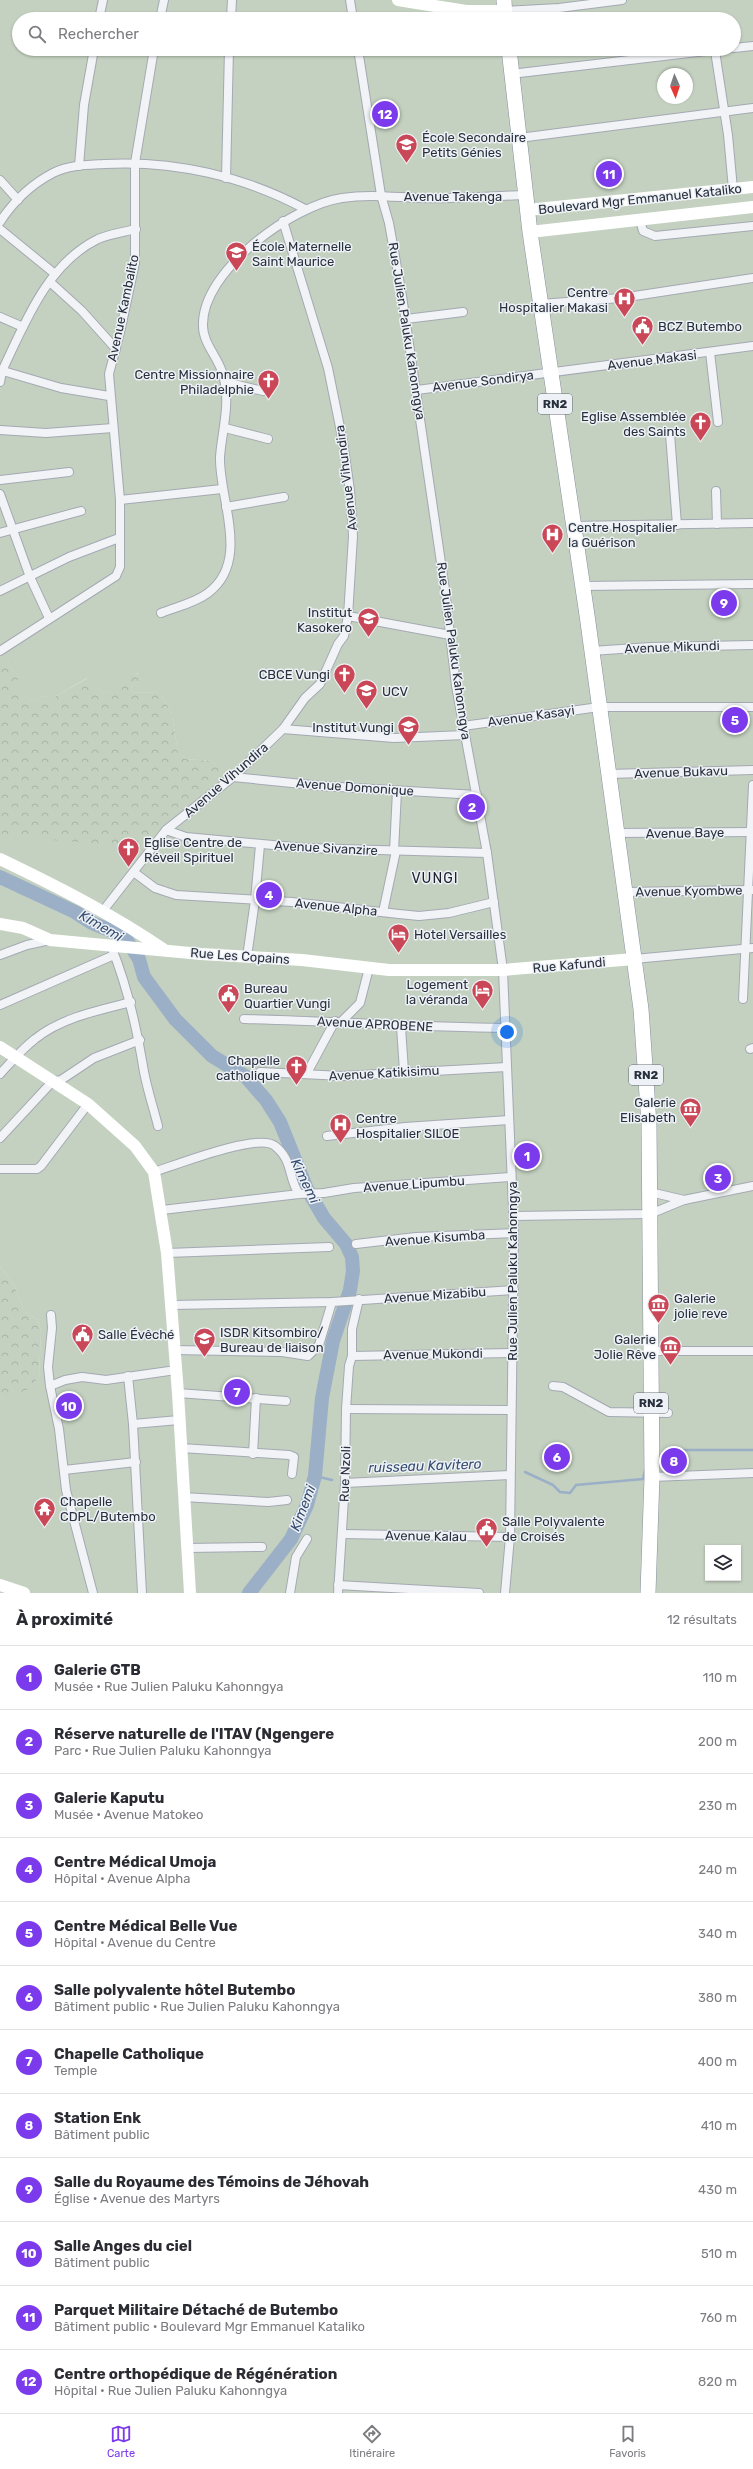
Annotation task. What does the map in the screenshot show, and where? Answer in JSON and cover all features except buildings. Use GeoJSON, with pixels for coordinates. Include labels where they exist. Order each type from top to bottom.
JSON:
{"type":"FeatureCollection","features":[{"type":"Feature","properties":{"kind":"highway","name":"RN2"},"geometry":{"type":"LineString","coordinates":[[510,56],[526,203],[582,586],[634,959],[647,1085],[650,1192],[652,1478],[648,1593]]}},
{"type":"Feature","properties":{"kind":"street"},"geometry":{"type":"LineString","coordinates":[[100,12],[102,0]]}},
{"type":"Feature","properties":{"kind":"street"},"geometry":{"type":"LineString","coordinates":[[161,12],[164,0]]}},
{"type":"Feature","properties":{"kind":"street"},"geometry":{"type":"LineString","coordinates":[[231,12],[232,0]]}},
{"type":"Feature","properties":{"kind":"street"},"geometry":{"type":"LineString","coordinates":[[350,0],[352,12]]}},
{"type":"Feature","properties":{"kind":"street"},"geometry":{"type":"LineString","coordinates":[[398,0],[466,11],[559,8],[622,0]]}},
{"type":"Feature","properties":{"kind":"street"},"geometry":{"type":"LineString","coordinates":[[741,47],[753,46]]}},
{"type":"Feature","properties":{"kind":"street"},"geometry":{"type":"LineString","coordinates":[[79,166],[84,105],[93,56]]}},
{"type":"Feature","properties":{"kind":"street","name":"Avenue Kambalito"},"geometry":{"type":"LineString","coordinates":[[49,618],[116,576],[120,567],[120,500],[109,396],[109,374],[135,263],[135,162],[153,56]]}},
{"type":"Feature","properties":{"kind":"street"},"geometry":{"type":"LineString","coordinates":[[226,178],[230,56]]}},
{"type":"Feature","properties":{"kind":"street","name":"Rue Julien Paluku Kahonngya"},"geometry":{"type":"LineString","coordinates":[[359,56],[381,195],[389,223],[406,319],[463,726],[487,853],[503,970],[511,1177],[514,1216],[510,1537],[505,1593]]}},
{"type":"Feature","properties":{"kind":"street"},"geometry":{"type":"LineString","coordinates":[[511,74],[667,56]]}},
{"type":"Feature","properties":{"kind":"street"},"geometry":{"type":"LineString","coordinates":[[719,56],[723,112],[733,189]]}},
{"type":"Feature","properties":{"kind":"street"},"geometry":{"type":"LineString","coordinates":[[519,138],[753,108]]}},
{"type":"Feature","properties":{"kind":"street"},"geometry":{"type":"LineString","coordinates":[[0,222],[29,189],[53,173],[79,166],[135,162],[170,165],[226,178],[279,195],[305,209]]}},
{"type":"Feature","properties":{"kind":"street"},"geometry":{"type":"LineString","coordinates":[[0,180],[18,200]]}},
{"type":"Feature","properties":{"kind":"street","name":"Boulevard Mgr Emmanuel Kataliko"},"geometry":{"type":"LineString","coordinates":[[526,203],[753,187]]}},
{"type":"Feature","properties":{"kind":"street","name":"Avenue Takenga"},"geometry":{"type":"LineString","coordinates":[[162,613],[208,593],[221,576],[232,548],[222,489],[220,457],[225,428],[224,382],[219,362],[206,341],[203,328],[206,304],[214,289],[227,271],[250,248],[283,221],[305,209],[341,198],[381,195],[526,203]]}},
{"type":"Feature","properties":{"kind":"street","name":"Boulevard Mgr Emmanuel Kataliko"},"geometry":{"type":"LineString","coordinates":[[530,232],[753,207]]}},
{"type":"Feature","properties":{"kind":"street"},"geometry":{"type":"LineString","coordinates":[[640,220],[643,231],[655,236],[753,226]]}},
{"type":"Feature","properties":{"kind":"street","name":"Avenue Vihundira"},"geometry":{"type":"LineString","coordinates":[[102,912],[134,873],[166,830],[233,777],[283,729],[305,698],[320,684],[338,644],[344,636],[348,616],[353,536],[350,490],[343,442],[328,368],[283,221]]}},
{"type":"Feature","properties":{"kind":"street"},"geometry":{"type":"LineString","coordinates":[[0,382],[1,371],[33,306],[55,274],[77,252],[99,238],[136,228]]}},
{"type":"Feature","properties":{"kind":"street"},"geometry":{"type":"LineString","coordinates":[[0,230],[55,274]]}},
{"type":"Feature","properties":{"kind":"street"},"geometry":{"type":"LineString","coordinates":[[540,304],[621,298],[753,278]]}},
{"type":"Feature","properties":{"kind":"street"},"geometry":{"type":"LineString","coordinates":[[50,282],[82,311],[116,349]]}},
{"type":"Feature","properties":{"kind":"street"},"geometry":{"type":"LineString","coordinates":[[406,319],[463,312]]}},
{"type":"Feature","properties":{"kind":"street"},"geometry":{"type":"LineString","coordinates":[[0,317],[23,327]]}},
{"type":"Feature","properties":{"kind":"street","name":"Avenue Makasi"},"geometry":{"type":"LineString","coordinates":[[550,373],[753,346]]}},
{"type":"Feature","properties":{"kind":"street"},"geometry":{"type":"LineString","coordinates":[[710,352],[718,422]]}},
{"type":"Feature","properties":{"kind":"street"},"geometry":{"type":"LineString","coordinates":[[1,371],[61,388],[109,396]]}},
{"type":"Feature","properties":{"kind":"street","name":"Avenue Sondirya"},"geometry":{"type":"LineString","coordinates":[[417,390],[550,373]]}},
{"type":"Feature","properties":{"kind":"street"},"geometry":{"type":"LineString","coordinates":[[224,382],[263,392]]}},
{"type":"Feature","properties":{"kind":"street"},"geometry":{"type":"LineString","coordinates":[[0,430],[46,433],[113,428]]}},
{"type":"Feature","properties":{"kind":"street"},"geometry":{"type":"LineString","coordinates":[[225,428],[268,439]]}},
{"type":"Feature","properties":{"kind":"street"},"geometry":{"type":"LineString","coordinates":[[670,434],[677,525]]}},
{"type":"Feature","properties":{"kind":"street"},"geometry":{"type":"LineString","coordinates":[[0,480],[69,472]]}},
{"type":"Feature","properties":{"kind":"street"},"geometry":{"type":"LineString","coordinates":[[120,500],[222,489]]}},
{"type":"Feature","properties":{"kind":"street"},"geometry":{"type":"LineString","coordinates":[[716,491],[717,524]]}},
{"type":"Feature","properties":{"kind":"street"},"geometry":{"type":"LineString","coordinates":[[0,494],[11,530],[49,618],[0,651]]}},
{"type":"Feature","properties":{"kind":"street"},"geometry":{"type":"LineString","coordinates":[[226,507],[284,497]]}},
{"type":"Feature","properties":{"kind":"street"},"geometry":{"type":"LineString","coordinates":[[0,533],[81,511]]}},
{"type":"Feature","properties":{"kind":"street"},"geometry":{"type":"LineString","coordinates":[[573,526],[753,523]]}},
{"type":"Feature","properties":{"kind":"street"},"geometry":{"type":"LineString","coordinates":[[0,591],[69,557],[119,538]]}},
{"type":"Feature","properties":{"kind":"street"},"geometry":{"type":"LineString","coordinates":[[582,586],[753,584]]}},
{"type":"Feature","properties":{"kind":"street"},"geometry":{"type":"LineString","coordinates":[[348,616],[450,635]]}},
{"type":"Feature","properties":{"kind":"street","name":"Avenue Mikundi"},"geometry":{"type":"LineString","coordinates":[[591,651],[651,647],[753,645]]}},
{"type":"Feature","properties":{"kind":"street","name":"Avenue Kasayi"},"geometry":{"type":"LineString","coordinates":[[463,726],[599,707],[753,707]]}},
{"type":"Feature","properties":{"kind":"street"},"geometry":{"type":"LineString","coordinates":[[283,729],[394,738],[465,734]]}},
{"type":"Feature","properties":{"kind":"street","name":"Avenue Bukavu"},"geometry":{"type":"LineString","coordinates":[[608,774],[753,770]]}},
{"type":"Feature","properties":{"kind":"street","name":"Avenue Domonique"},"geometry":{"type":"LineString","coordinates":[[233,777],[397,791],[477,795]]}},
{"type":"Feature","properties":{"kind":"street"},"geometry":{"type":"LineString","coordinates":[[743,999],[749,950],[753,785]]}},
{"type":"Feature","properties":{"kind":"street"},"geometry":{"type":"LineString","coordinates":[[383,912],[395,851],[397,791]]}},
{"type":"Feature","properties":{"kind":"street","name":"Avenue Sivanzire"},"geometry":{"type":"LineString","coordinates":[[166,830],[186,837],[260,845],[395,851],[487,853]]}},
{"type":"Feature","properties":{"kind":"street","name":"Avenue Baye"},"geometry":{"type":"LineString","coordinates":[[617,834],[752,832]]}},
{"type":"Feature","properties":{"kind":"street"},"geometry":{"type":"LineString","coordinates":[[247,957],[255,900],[260,845]]}},
{"type":"Feature","properties":{"kind":"street","name":"Rue Les Copains"},"geometry":{"type":"LineString","coordinates":[[0,859],[102,912],[163,949],[247,957],[296,959],[369,968],[440,972],[503,970]]}},
{"type":"Feature","properties":{"kind":"street","name":"Avenue Alpha"},"geometry":{"type":"LineString","coordinates":[[134,873],[155,888],[176,895],[255,900],[419,916],[448,913],[494,902]]}},
{"type":"Feature","properties":{"kind":"street","name":"Avenue Kyombwe"},"geometry":{"type":"LineString","coordinates":[[625,892],[751,890]]}},
{"type":"Feature","properties":{"kind":"street"},"geometry":{"type":"LineString","coordinates":[[0,924],[23,928],[50,940],[116,950],[143,948],[163,949]]}},
{"type":"Feature","properties":{"kind":"street"},"geometry":{"type":"LineString","coordinates":[[0,955],[27,945],[50,940]]}},
{"type":"Feature","properties":{"kind":"street"},"geometry":{"type":"LineString","coordinates":[[116,950],[131,1002],[140,1040],[143,1066],[158,1126]]}},
{"type":"Feature","properties":{"kind":"street"},"geometry":{"type":"LineString","coordinates":[[0,1005],[116,950]]}},
{"type":"Feature","properties":{"kind":"street"},"geometry":{"type":"LineString","coordinates":[[634,959],[749,950]]}},
{"type":"Feature","properties":{"kind":"street","name":"Rue Kafundi"},"geometry":{"type":"LineString","coordinates":[[503,970],[634,959]]}},
{"type":"Feature","properties":{"kind":"street"},"geometry":{"type":"LineString","coordinates":[[307,1073],[338,1022],[360,1003],[369,968]]}},
{"type":"Feature","properties":{"kind":"street"},"geometry":{"type":"LineString","coordinates":[[0,1074],[35,1039],[49,1030],[95,1012],[131,1002]]}},
{"type":"Feature","properties":{"kind":"street","name":"Avenue APROBENE"},"geometry":{"type":"LineString","coordinates":[[244,1019],[338,1022],[401,1027],[505,1028]]}},
{"type":"Feature","properties":{"kind":"street"},"geometry":{"type":"LineString","coordinates":[[401,1027],[404,1071]]}},
{"type":"Feature","properties":{"kind":"street"},"geometry":{"type":"LineString","coordinates":[[0,1138],[52,1082],[61,1080],[94,1058],[140,1040]]}},
{"type":"Feature","properties":{"kind":"street"},"geometry":{"type":"LineString","coordinates":[[0,1047],[88,1104],[135,1146],[154,1172],[162,1210],[167,1253],[178,1393],[183,1497],[190,1593]]}},
{"type":"Feature","properties":{"kind":"street","name":"Avenue Katikisimu"},"geometry":{"type":"LineString","coordinates":[[260,1072],[307,1073],[343,1076],[404,1071],[507,1067]]}},
{"type":"Feature","properties":{"kind":"street"},"geometry":{"type":"LineString","coordinates":[[0,1169],[37,1169],[41,1166],[88,1104]]}},
{"type":"Feature","properties":{"kind":"street"},"geometry":{"type":"LineString","coordinates":[[327,1136],[405,1127],[509,1120]]}},
{"type":"Feature","properties":{"kind":"street"},"geometry":{"type":"LineString","coordinates":[[154,1172],[224,1149],[258,1141],[267,1141],[276,1146],[290,1164],[294,1186],[299,1194]]}},
{"type":"Feature","properties":{"kind":"street","name":"Avenue Lipumbu"},"geometry":{"type":"LineString","coordinates":[[162,1210],[393,1184],[511,1177]]}},
{"type":"Feature","properties":{"kind":"street"},"geometry":{"type":"LineString","coordinates":[[514,1216],[650,1214],[684,1200],[753,1186]]}},
{"type":"Feature","properties":{"kind":"street"},"geometry":{"type":"LineString","coordinates":[[650,1192],[684,1200]]}},
{"type":"Feature","properties":{"kind":"street","name":"Avenue Kisumba"},"geometry":{"type":"LineString","coordinates":[[356,1244],[416,1237],[514,1233]]}},
{"type":"Feature","properties":{"kind":"street"},"geometry":{"type":"LineString","coordinates":[[167,1253],[329,1247]]}},
{"type":"Feature","properties":{"kind":"street","name":"Avenue Mizabibu"},"geometry":{"type":"LineString","coordinates":[[171,1305],[334,1301],[514,1290]]}},
{"type":"Feature","properties":{"kind":"street","name":"Rue Nzoli"},"geometry":{"type":"LineString","coordinates":[[338,1589],[345,1483],[346,1409],[349,1366],[352,1356],[352,1329],[358,1299]]}},
{"type":"Feature","properties":{"kind":"street"},"geometry":{"type":"LineString","coordinates":[[174,1350],[282,1352],[308,1356],[319,1345],[334,1301]]}},
{"type":"Feature","properties":{"kind":"street"},"geometry":{"type":"LineString","coordinates":[[51,1315],[52,1328],[48,1367],[50,1386],[76,1534],[93,1593]]}},
{"type":"Feature","properties":{"kind":"street"},"geometry":{"type":"LineString","coordinates":[[651,1351],[753,1351]]}},
{"type":"Feature","properties":{"kind":"street","name":"Avenue Mukondi"},"geometry":{"type":"LineString","coordinates":[[352,1356],[513,1353]]}},
{"type":"Feature","properties":{"kind":"street"},"geometry":{"type":"LineString","coordinates":[[50,1386],[65,1380],[82,1377],[106,1380],[176,1370]]}},
{"type":"Feature","properties":{"kind":"street"},"geometry":{"type":"LineString","coordinates":[[128,1376],[136,1462],[142,1593]]}},
{"type":"Feature","properties":{"kind":"street"},"geometry":{"type":"LineString","coordinates":[[553,1386],[563,1387],[610,1412],[668,1413]]}},
{"type":"Feature","properties":{"kind":"street"},"geometry":{"type":"LineString","coordinates":[[178,1393],[286,1401]]}},
{"type":"Feature","properties":{"kind":"street"},"geometry":{"type":"LineString","coordinates":[[254,1454],[256,1398]]}},
{"type":"Feature","properties":{"kind":"street"},"geometry":{"type":"LineString","coordinates":[[346,1409],[511,1410]]}},
{"type":"Feature","properties":{"kind":"street"},"geometry":{"type":"LineString","coordinates":[[133,1424],[179,1420]]}},
{"type":"Feature","properties":{"kind":"street"},"geometry":{"type":"LineString","coordinates":[[181,1448],[254,1454],[281,1454],[294,1457],[292,1474]]}},
{"type":"Feature","properties":{"kind":"street"},"geometry":{"type":"LineString","coordinates":[[64,1470],[136,1462]]}},
{"type":"Feature","properties":{"kind":"street"},"geometry":{"type":"LineString","coordinates":[[652,1478],[753,1473]]}},
{"type":"Feature","properties":{"kind":"street"},"geometry":{"type":"LineString","coordinates":[[345,1483],[510,1474]]}},
{"type":"Feature","properties":{"kind":"street"},"geometry":{"type":"LineString","coordinates":[[183,1497],[268,1502],[287,1500]]}},
{"type":"Feature","properties":{"kind":"street","name":"Avenue Kalau"},"geometry":{"type":"LineString","coordinates":[[342,1534],[510,1537]]}},
{"type":"Feature","properties":{"kind":"street"},"geometry":{"type":"LineString","coordinates":[[290,1593],[296,1557],[307,1539]]}},
{"type":"Feature","properties":{"kind":"street"},"geometry":{"type":"LineString","coordinates":[[187,1548],[262,1547]]}},
{"type":"Feature","properties":{"kind":"street"},"geometry":{"type":"LineString","coordinates":[[0,1585],[24,1593]]}},
{"type":"Feature","properties":{"kind":"street"},"geometry":{"type":"LineString","coordinates":[[338,1589],[479,1593]]}},
{"type":"Feature","properties":{"kind":"green space"},"geometry":{"type":"Polygon","coordinates":[[[0,0],[753,0],[753,1593],[0,1593],[0,1397],[3,1399],[39,1377],[41,1331],[38,1320],[24,1311],[14,1285],[0,1266],[0,836],[11,836],[224,777],[213,761],[186,759],[178,753],[172,715],[161,693],[130,692],[132,685],[141,679],[138,673],[117,688],[104,694],[87,678],[51,699],[45,696],[32,701],[12,685],[6,657],[0,660],[0,0]]]}},
{"type":"Feature","properties":{"kind":"green space"},"geometry":{"type":"Polygon","coordinates":[[[6,656],[20,671],[20,677],[13,685],[32,701],[45,696],[51,699],[88,678],[104,694],[129,678],[143,673],[141,679],[132,685],[130,692],[161,693],[172,715],[178,753],[186,759],[213,761],[225,778],[142,847],[0,836],[0,660],[6,656]]]}},
{"type":"Feature","properties":{"kind":"green space"},"geometry":{"type":"Polygon","coordinates":[[[0,1266],[14,1285],[24,1311],[38,1320],[41,1331],[39,1377],[27,1390],[3,1399],[0,1397],[0,1266]]]}},
{"type":"Feature","properties":{"kind":"waterway","name":"Kimemi"},"geometry":{"type":"LineString","coordinates":[[0,877],[75,912],[92,923],[124,936],[139,959],[144,977],[175,1019],[212,1056],[245,1076],[266,1100],[280,1122],[307,1189],[324,1218],[346,1244],[352,1257],[353,1271],[350,1290],[333,1341],[322,1398],[315,1476],[307,1505],[291,1539],[249,1593]]}},
{"type":"Feature","properties":{"kind":"waterway","name":"ruisseau Kavitero"},"geometry":{"type":"LineString","coordinates":[[657,1463],[669,1450],[753,1450]]}},
{"type":"Feature","properties":{"kind":"waterway","name":"ruisseau Kavitero"},"geometry":{"type":"LineString","coordinates":[[525,1472],[553,1485],[560,1492],[570,1493],[576,1485],[643,1479],[645,1470]]}},
{"type":"Feature","properties":{"kind":"waterway","name":"ruisseau Kavitero"},"geometry":{"type":"LineString","coordinates":[[315,1476],[332,1480]]}},
{"type":"Feature","properties":{"kind":"place","name":"Centre orthopédique de Régénération"},"geometry":{"type":"Point","coordinates":[385,114]}},
{"type":"Feature","properties":{"kind":"place","name":"École Secondaire Petits Génies"},"geometry":{"type":"Point","coordinates":[407,164]}},
{"type":"Feature","properties":{"kind":"place","name":"Parquet Militaire Détaché de Butembo"},"geometry":{"type":"Point","coordinates":[609,174]}},
{"type":"Feature","properties":{"kind":"place","name":"École Maternelle Saint Maurice"},"geometry":{"type":"Point","coordinates":[237,272]}},
{"type":"Feature","properties":{"kind":"place","name":"Centre Hospitalier Makasi"},"geometry":{"type":"Point","coordinates":[624,318]}},
{"type":"Feature","properties":{"kind":"place","name":"BCZ Butembo"},"geometry":{"type":"Point","coordinates":[642,346]}},
{"type":"Feature","properties":{"kind":"place","name":"Centre Missionnaire Philadelphie"},"geometry":{"type":"Point","coordinates":[269,400]}},
{"type":"Feature","properties":{"kind":"place","name":"Eglise Assemblée des Saints"},"geometry":{"type":"Point","coordinates":[701,442]}},
{"type":"Feature","properties":{"kind":"place","name":"Centre Hospitalier la Guérison"},"geometry":{"type":"Point","coordinates":[552,554]}},
{"type":"Feature","properties":{"kind":"place","name":"Salle du Royaume des Témoins de Jéhovah"},"geometry":{"type":"Point","coordinates":[724,603]}},
{"type":"Feature","properties":{"kind":"place","name":"Institut Kasokero"},"geometry":{"type":"Point","coordinates":[368,638]}},
{"type":"Feature","properties":{"kind":"place","name":"CBCE Vungi"},"geometry":{"type":"Point","coordinates":[345,694]}},
{"type":"Feature","properties":{"kind":"place","name":"UCV"},"geometry":{"type":"Point","coordinates":[366,710]}},
{"type":"Feature","properties":{"kind":"place","name":"Centre Médical Belle Vue"},"geometry":{"type":"Point","coordinates":[735,720]}},
{"type":"Feature","properties":{"kind":"place","name":"Institut Vungi"},"geometry":{"type":"Point","coordinates":[409,746]}},
{"type":"Feature","properties":{"kind":"place","name":"Réserve naturelle de l'ITAV (Ngengere"},"geometry":{"type":"Point","coordinates":[472,807]}},
{"type":"Feature","properties":{"kind":"place","name":"Eglise Centre de Réveil Spirituel"},"geometry":{"type":"Point","coordinates":[129,868]}},
{"type":"Feature","properties":{"kind":"place","name":"Centre Médical Umoja"},"geometry":{"type":"Point","coordinates":[269,895]}},
{"type":"Feature","properties":{"kind":"place","name":"Hotel Versailles"},"geometry":{"type":"Point","coordinates":[399,954]}},
{"type":"Feature","properties":{"kind":"place","name":"Logement la véranda"},"geometry":{"type":"Point","coordinates":[483,1010]}},
{"type":"Feature","properties":{"kind":"place","name":"Bureau Quartier Vungi"},"geometry":{"type":"Point","coordinates":[228,1014]}},
{"type":"Feature","properties":{"kind":"place","name":"Chapelle catholique"},"geometry":{"type":"Point","coordinates":[296,1086]}},
{"type":"Feature","properties":{"kind":"place","name":"Galerie Elisabeth"},"geometry":{"type":"Point","coordinates":[691,1128]}},
{"type":"Feature","properties":{"kind":"place","name":"Centre Hospitalier SILOE"},"geometry":{"type":"Point","coordinates":[341,1144]}},
{"type":"Feature","properties":{"kind":"place","name":"Galerie GTB"},"geometry":{"type":"Point","coordinates":[527,1156]}},
{"type":"Feature","properties":{"kind":"place","name":"Galerie Kaputu"},"geometry":{"type":"Point","coordinates":[718,1178]}},
{"type":"Feature","properties":{"kind":"place","name":"Galerie jolie reve"},"geometry":{"type":"Point","coordinates":[659,1324]}},
{"type":"Feature","properties":{"kind":"place","name":"Salle Évêché"},"geometry":{"type":"Point","coordinates":[83,1354]}},
{"type":"Feature","properties":{"kind":"place","name":"ISDR Kitsombiro/ Bureau de liaison"},"geometry":{"type":"Point","coordinates":[205,1358]}},
{"type":"Feature","properties":{"kind":"place","name":"Galerie Jolie Rêve"},"geometry":{"type":"Point","coordinates":[671,1366]}},
{"type":"Feature","properties":{"kind":"place","name":"Chapelle Catholique"},"geometry":{"type":"Point","coordinates":[237,1392]}},
{"type":"Feature","properties":{"kind":"place","name":"Salle Anges du ciel"},"geometry":{"type":"Point","coordinates":[69,1406]}},
{"type":"Feature","properties":{"kind":"place","name":"Salle polyvalente hôtel Butembo"},"geometry":{"type":"Point","coordinates":[557,1457]}},
{"type":"Feature","properties":{"kind":"place","name":"Station Enk"},"geometry":{"type":"Point","coordinates":[674,1461]}},
{"type":"Feature","properties":{"kind":"place","name":"Chapelle CDPL/Butembo"},"geometry":{"type":"Point","coordinates":[45,1528]}},
{"type":"Feature","properties":{"kind":"place","name":"Salle Polyvalente de Croisés"},"geometry":{"type":"Point","coordinates":[486,1548]}},
{"type":"Feature","properties":{"kind":"district","name":"VUNGI"},"geometry":{"type":"Point","coordinates":[435,878]}}]}
